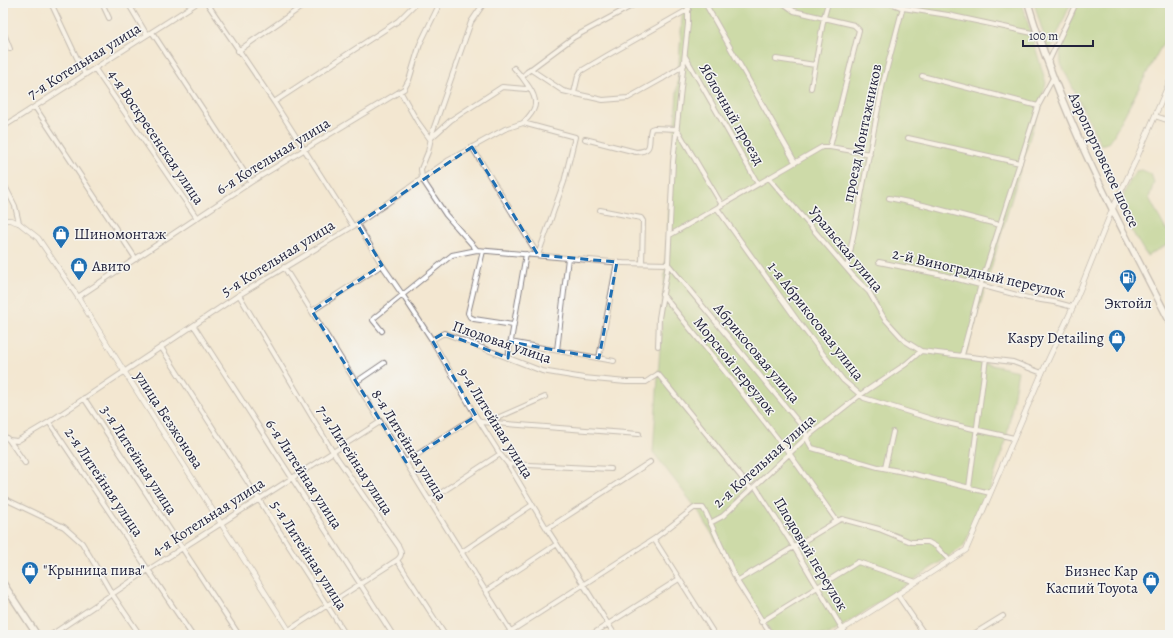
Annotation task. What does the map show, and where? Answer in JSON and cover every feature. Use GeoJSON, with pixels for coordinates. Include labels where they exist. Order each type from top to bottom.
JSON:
{"type":"FeatureCollection","features":[{"type":"Feature","properties":{"kind":"main road","name":"Аэропортовское шоссе"},"geometry":{"type":"LineString","coordinates":[[1028,3],[1037,34],[1053,78],[1076,133],[1112,210],[1170,322]]}},
{"type":"Feature","properties":{"kind":"main road"},"geometry":{"type":"LineString","coordinates":[[3,583],[37,635]]}},
{"type":"Feature","properties":{"kind":"street","name":"4-я Воскресенская улица"},"geometry":{"type":"LineString","coordinates":[[51,3],[85,75]]}},
{"type":"Feature","properties":{"kind":"street"},"geometry":{"type":"LineString","coordinates":[[102,3],[109,18]]}},
{"type":"Feature","properties":{"kind":"street"},"geometry":{"type":"LineString","coordinates":[[128,3],[147,35]]}},
{"type":"Feature","properties":{"kind":"street","name":"7-я Котельная улица"},"geometry":{"type":"LineString","coordinates":[[3,127],[197,3]]}},
{"type":"Feature","properties":{"kind":"street","name":"9-я Литейная улица"},"geometry":{"type":"LineString","coordinates":[[207,3],[432,340],[476,416],[508,464],[547,529],[615,635]]}},
{"type":"Feature","properties":{"kind":"street"},"geometry":{"type":"LineString","coordinates":[[238,51],[308,3]]}},
{"type":"Feature","properties":{"kind":"street"},"geometry":{"type":"LineString","coordinates":[[274,102],[398,21],[416,3]]}},
{"type":"Feature","properties":{"kind":"street","name":"6-я Котельная улица"},"geometry":{"type":"LineString","coordinates":[[78,297],[251,182],[404,89],[409,80],[420,44],[440,3]]}},
{"type":"Feature","properties":{"kind":"street"},"geometry":{"type":"LineString","coordinates":[[477,250],[446,215],[422,179],[421,169],[471,22],[484,3]]}},
{"type":"Feature","properties":{"kind":"street"},"geometry":{"type":"LineString","coordinates":[[522,77],[574,37],[637,3]]}},
{"type":"Feature","properties":{"kind":"street"},"geometry":{"type":"LineString","coordinates":[[658,346],[658,318],[668,264],[673,162],[685,56],[689,9],[688,3]]}},
{"type":"Feature","properties":{"kind":"street"},"geometry":{"type":"LineString","coordinates":[[705,3],[795,162]]}},
{"type":"Feature","properties":{"kind":"street"},"geometry":{"type":"LineString","coordinates":[[783,3],[794,11],[854,25],[859,30],[830,147]]}},
{"type":"Feature","properties":{"kind":"street"},"geometry":{"type":"LineString","coordinates":[[810,88],[828,3]]}},
{"type":"Feature","properties":{"kind":"street"},"geometry":{"type":"LineString","coordinates":[[890,3],[1037,34]]}},
{"type":"Feature","properties":{"kind":"street"},"geometry":{"type":"LineString","coordinates":[[1048,63],[1076,3]]}},
{"type":"Feature","properties":{"kind":"street","name":"проезд Монтажников"},"geometry":{"type":"LineString","coordinates":[[847,268],[883,83],[904,5]]}},
{"type":"Feature","properties":{"kind":"street"},"geometry":{"type":"LineString","coordinates":[[574,93],[578,76],[582,71],[689,9]]}},
{"type":"Feature","properties":{"kind":"street"},"geometry":{"type":"LineString","coordinates":[[3,31],[10,50]]}},
{"type":"Feature","properties":{"kind":"street"},"geometry":{"type":"LineString","coordinates":[[152,32],[251,182]]}},
{"type":"Feature","properties":{"kind":"street","name":"Яблочный проезд"},"geometry":{"type":"LineString","coordinates":[[685,56],[758,184]]}},
{"type":"Feature","properties":{"kind":"street"},"geometry":{"type":"LineString","coordinates":[[776,59],[815,65]]}},
{"type":"Feature","properties":{"kind":"street"},"geometry":{"type":"LineString","coordinates":[[530,70],[559,88],[603,100],[628,98],[684,65]]}},
{"type":"Feature","properties":{"kind":"street","name":"4-я Воскресенская улица"},"geometry":{"type":"LineString","coordinates":[[95,68],[197,218]]}},
{"type":"Feature","properties":{"kind":"street"},"geometry":{"type":"LineString","coordinates":[[514,68],[530,87],[535,97],[535,104],[531,114],[523,123],[575,137],[564,182],[538,255]]}},
{"type":"Feature","properties":{"kind":"street"},"geometry":{"type":"LineString","coordinates":[[922,76],[1038,106]]}},
{"type":"Feature","properties":{"kind":"street"},"geometry":{"type":"LineString","coordinates":[[962,355],[981,284],[1038,106],[1053,78]]}},
{"type":"Feature","properties":{"kind":"street"},"geometry":{"type":"LineString","coordinates":[[834,635],[966,550],[1042,373],[1073,308],[1112,210],[1170,82]]}},
{"type":"Feature","properties":{"kind":"street"},"geometry":{"type":"LineString","coordinates":[[430,139],[451,120],[502,87],[506,86],[526,89],[530,87]]}},
{"type":"Feature","properties":{"kind":"street"},"geometry":{"type":"LineString","coordinates":[[400,91],[420,126],[430,139]]}},
{"type":"Feature","properties":{"kind":"street"},"geometry":{"type":"LineString","coordinates":[[35,107],[136,259]]}},
{"type":"Feature","properties":{"kind":"street"},"geometry":{"type":"LineString","coordinates":[[1154,116],[1170,121]]}},
{"type":"Feature","properties":{"kind":"street","name":"5-я Котельная улица"},"geometry":{"type":"LineString","coordinates":[[9,440],[17,441],[49,422],[239,295],[355,225],[449,160],[505,129],[523,123]]}},
{"type":"Feature","properties":{"kind":"street"},"geometry":{"type":"LineString","coordinates":[[585,139],[636,152],[646,150],[649,147],[651,129],[677,129]]}},
{"type":"Feature","properties":{"kind":"street"},"geometry":{"type":"LineString","coordinates":[[677,129],[722,206]]}},
{"type":"Feature","properties":{"kind":"street"},"geometry":{"type":"LineString","coordinates":[[908,138],[1020,163]]}},
{"type":"Feature","properties":{"kind":"street"},"geometry":{"type":"LineString","coordinates":[[472,147],[538,255]]}},
{"type":"Feature","properties":{"kind":"street"},"geometry":{"type":"LineString","coordinates":[[670,235],[822,147],[870,154]]}},
{"type":"Feature","properties":{"kind":"street","name":"Уральская улица"},"geometry":{"type":"LineString","coordinates":[[769,178],[869,292],[884,318],[905,341],[921,351]]}},
{"type":"Feature","properties":{"kind":"street"},"geometry":{"type":"LineString","coordinates":[[3,182],[15,206],[19,223]]}},
{"type":"Feature","properties":{"kind":"street"},"geometry":{"type":"LineString","coordinates":[[890,198],[1000,225]]}},
{"type":"Feature","properties":{"kind":"street","name":"1-я Абрикосовая улица"},"geometry":{"type":"LineString","coordinates":[[717,208],[797,320],[844,380],[860,395],[864,398],[938,421],[977,431],[1014,438]]}},
{"type":"Feature","properties":{"kind":"street"},"geometry":{"type":"LineString","coordinates":[[600,210],[641,218],[643,221],[642,263]]}},
{"type":"Feature","properties":{"kind":"street"},"geometry":{"type":"LineString","coordinates":[[3,220],[10,220],[19,223]]}},
{"type":"Feature","properties":{"kind":"street","name":"улица Безжонова"},"geometry":{"type":"LineString","coordinates":[[19,223],[38,238],[78,297],[290,633]]}},
{"type":"Feature","properties":{"kind":"street"},"geometry":{"type":"LineString","coordinates":[[382,331],[373,320],[374,318],[452,255],[477,250],[617,262],[668,264]]}},
{"type":"Feature","properties":{"kind":"street"},"geometry":{"type":"LineString","coordinates":[[483,251],[469,315],[474,319],[513,325]]}},
{"type":"Feature","properties":{"kind":"street"},"geometry":{"type":"LineString","coordinates":[[508,358],[526,254]]}},
{"type":"Feature","properties":{"kind":"street"},"geometry":{"type":"LineString","coordinates":[[557,350],[568,258]]}},
{"type":"Feature","properties":{"kind":"street"},"geometry":{"type":"LineString","coordinates":[[599,358],[617,262]]}},
{"type":"Feature","properties":{"kind":"street","name":"2-й Виноградный переулок"},"geometry":{"type":"LineString","coordinates":[[879,262],[981,284],[1028,298],[1054,302],[1073,308]]}},
{"type":"Feature","properties":{"kind":"street","name":"Абрикосовая улица"},"geometry":{"type":"LineString","coordinates":[[668,264],[805,430],[809,444],[812,448],[885,468],[990,493]]}},
{"type":"Feature","properties":{"kind":"street"},"geometry":{"type":"LineString","coordinates":[[312,311],[382,265]]}},
{"type":"Feature","properties":{"kind":"street","name":"8-я Литейная улица"},"geometry":{"type":"LineString","coordinates":[[284,267],[512,633]]}},
{"type":"Feature","properties":{"kind":"street","name":"Морской переулок"},"geometry":{"type":"LineString","coordinates":[[662,294],[789,453],[837,521]]}},
{"type":"Feature","properties":{"kind":"street","name":"7-я Литейная улица"},"geometry":{"type":"LineString","coordinates":[[239,295],[333,452],[400,547],[402,552],[401,557],[397,560]]}},
{"type":"Feature","properties":{"kind":"street","name":"6-я Литейная улица"},"geometry":{"type":"LineString","coordinates":[[194,326],[393,635]]}},
{"type":"Feature","properties":{"kind":"street","name":"Плодовая улица"},"geometry":{"type":"LineString","coordinates":[[432,340],[444,333],[542,371],[584,378],[626,382],[646,382],[658,374],[751,489]]}},
{"type":"Feature","properties":{"kind":"street"},"geometry":{"type":"LineString","coordinates":[[510,342],[614,361]]}},
{"type":"Feature","properties":{"kind":"street","name":"5-я Литейная улица"},"geometry":{"type":"LineString","coordinates":[[161,348],[346,635]]}},
{"type":"Feature","properties":{"kind":"street"},"geometry":{"type":"LineString","coordinates":[[921,351],[1012,362],[1042,373]]}},
{"type":"Feature","properties":{"kind":"street","name":"2-я Котельная улица"},"geometry":{"type":"LineString","coordinates":[[505,635],[512,633],[583,584],[654,539],[694,508],[703,508],[710,523],[723,516],[807,437],[860,395],[906,364],[921,351]]}},
{"type":"Feature","properties":{"kind":"street"},"geometry":{"type":"LineString","coordinates":[[969,488],[986,358]]}},
{"type":"Feature","properties":{"kind":"street"},"geometry":{"type":"LineString","coordinates":[[356,382],[384,363]]}},
{"type":"Feature","properties":{"kind":"street"},"geometry":{"type":"LineString","coordinates":[[488,422],[545,397]]}},
{"type":"Feature","properties":{"kind":"street","name":"3-я Литейная улица"},"geometry":{"type":"LineString","coordinates":[[84,398],[240,635]]}},
{"type":"Feature","properties":{"kind":"street"},"geometry":{"type":"LineString","coordinates":[[406,462],[476,416]]}},
{"type":"Feature","properties":{"kind":"street","name":"2-я Литейная улица"},"geometry":{"type":"LineString","coordinates":[[49,422],[192,635]]}},
{"type":"Feature","properties":{"kind":"street","name":"4-я Котельная улица"},"geometry":{"type":"LineString","coordinates":[[50,635],[182,548],[380,422]]}},
{"type":"Feature","properties":{"kind":"street"},"geometry":{"type":"LineString","coordinates":[[481,422],[639,434]]}},
{"type":"Feature","properties":{"kind":"street"},"geometry":{"type":"LineString","coordinates":[[885,468],[893,432]]}},
{"type":"Feature","properties":{"kind":"street"},"geometry":{"type":"LineString","coordinates":[[3,434],[25,463]]}},
{"type":"Feature","properties":{"kind":"street"},"geometry":{"type":"LineString","coordinates":[[430,500],[500,454]]}},
{"type":"Feature","properties":{"kind":"street"},"geometry":{"type":"LineString","coordinates":[[547,529],[650,462]]}},
{"type":"Feature","properties":{"kind":"street"},"geometry":{"type":"LineString","coordinates":[[508,464],[611,469]]}},
{"type":"Feature","properties":{"kind":"street","name":"Плодовый переулок"},"geometry":{"type":"LineString","coordinates":[[755,486],[794,547],[846,635]]}},
{"type":"Feature","properties":{"kind":"street"},"geometry":{"type":"LineString","coordinates":[[3,498],[64,527],[82,543],[112,594],[140,635]]}},
{"type":"Feature","properties":{"kind":"street"},"geometry":{"type":"LineString","coordinates":[[462,552],[532,505]]}},
{"type":"Feature","properties":{"kind":"street"},"geometry":{"type":"LineString","coordinates":[[737,581],[842,519],[879,529],[911,542],[928,542],[937,547],[949,560]]}},
{"type":"Feature","properties":{"kind":"street"},"geometry":{"type":"LineString","coordinates":[[710,523],[737,581],[761,622],[771,635]]}},
{"type":"Feature","properties":{"kind":"street"},"geometry":{"type":"LineString","coordinates":[[654,539],[715,635]]}},
{"type":"Feature","properties":{"kind":"street"},"geometry":{"type":"LineString","coordinates":[[486,591],[557,544]]}},
{"type":"Feature","properties":{"kind":"street"},"geometry":{"type":"LineString","coordinates":[[290,633],[327,605],[397,560],[445,635]]}},
{"type":"Feature","properties":{"kind":"street"},"geometry":{"type":"LineString","coordinates":[[761,622],[858,562],[916,582]]}},
{"type":"Feature","properties":{"kind":"street"},"geometry":{"type":"LineString","coordinates":[[591,635],[679,579]]}},
{"type":"Feature","properties":{"kind":"street"},"geometry":{"type":"LineString","coordinates":[[897,594],[924,635]]}},
{"type":"Feature","properties":{"kind":"street"},"geometry":{"type":"LineString","coordinates":[[972,635],[1003,616]]}},
{"type":"Feature","properties":{"kind":"highlighted area"},"geometry":{"type":"Polygon","coordinates":[[[472,147],[538,255],[617,262],[599,358],[510,342],[508,358],[444,333],[432,340],[476,416],[406,462],[312,311],[382,265],[357,224],[472,147]]]}},
{"type":"Feature","properties":{"kind":"green space"},"geometry":{"type":"Polygon","coordinates":[[[683,3],[1022,3],[1046,83],[964,359],[1018,371],[1006,441],[990,489],[963,547],[829,635],[772,635],[699,512],[653,452],[683,3]]]}},
{"type":"Feature","properties":{"kind":"green space"},"geometry":{"type":"Polygon","coordinates":[[[1034,3],[1071,3],[1049,53],[1034,3]]]}},
{"type":"Feature","properties":{"kind":"green space"},"geometry":{"type":"Polygon","coordinates":[[[1078,3],[1170,3],[1170,30],[1110,142],[1101,145],[1061,64],[1060,49],[1078,3]]]}},
{"type":"Feature","properties":{"kind":"green space"},"geometry":{"type":"Polygon","coordinates":[[[1142,170],[1151,174],[1154,182],[1149,198],[1166,230],[1170,228],[1170,243],[1147,256],[1127,221],[1123,206],[1123,199],[1128,185],[1136,171],[1142,170]]]}},
{"type":"Feature","properties":{"kind":"place","name":"Шиномонтаж"},"geometry":{"type":"Point","coordinates":[61,249]}},
{"type":"Feature","properties":{"kind":"place","name":"Авито"},"geometry":{"type":"Point","coordinates":[79,281]}},
{"type":"Feature","properties":{"kind":"place","name":"Эктойл"},"geometry":{"type":"Point","coordinates":[1128,293]}},
{"type":"Feature","properties":{"kind":"place","name":"Kaspy Detailing"},"geometry":{"type":"Point","coordinates":[1117,353]}},
{"type":"Feature","properties":{"kind":"place","name":"\"Крыница пива\""},"geometry":{"type":"Point","coordinates":[30,585]}},
{"type":"Feature","properties":{"kind":"place","name":"Бизнес Кар Каспий Toyota"},"geometry":{"type":"Point","coordinates":[1151,595]}}]}
